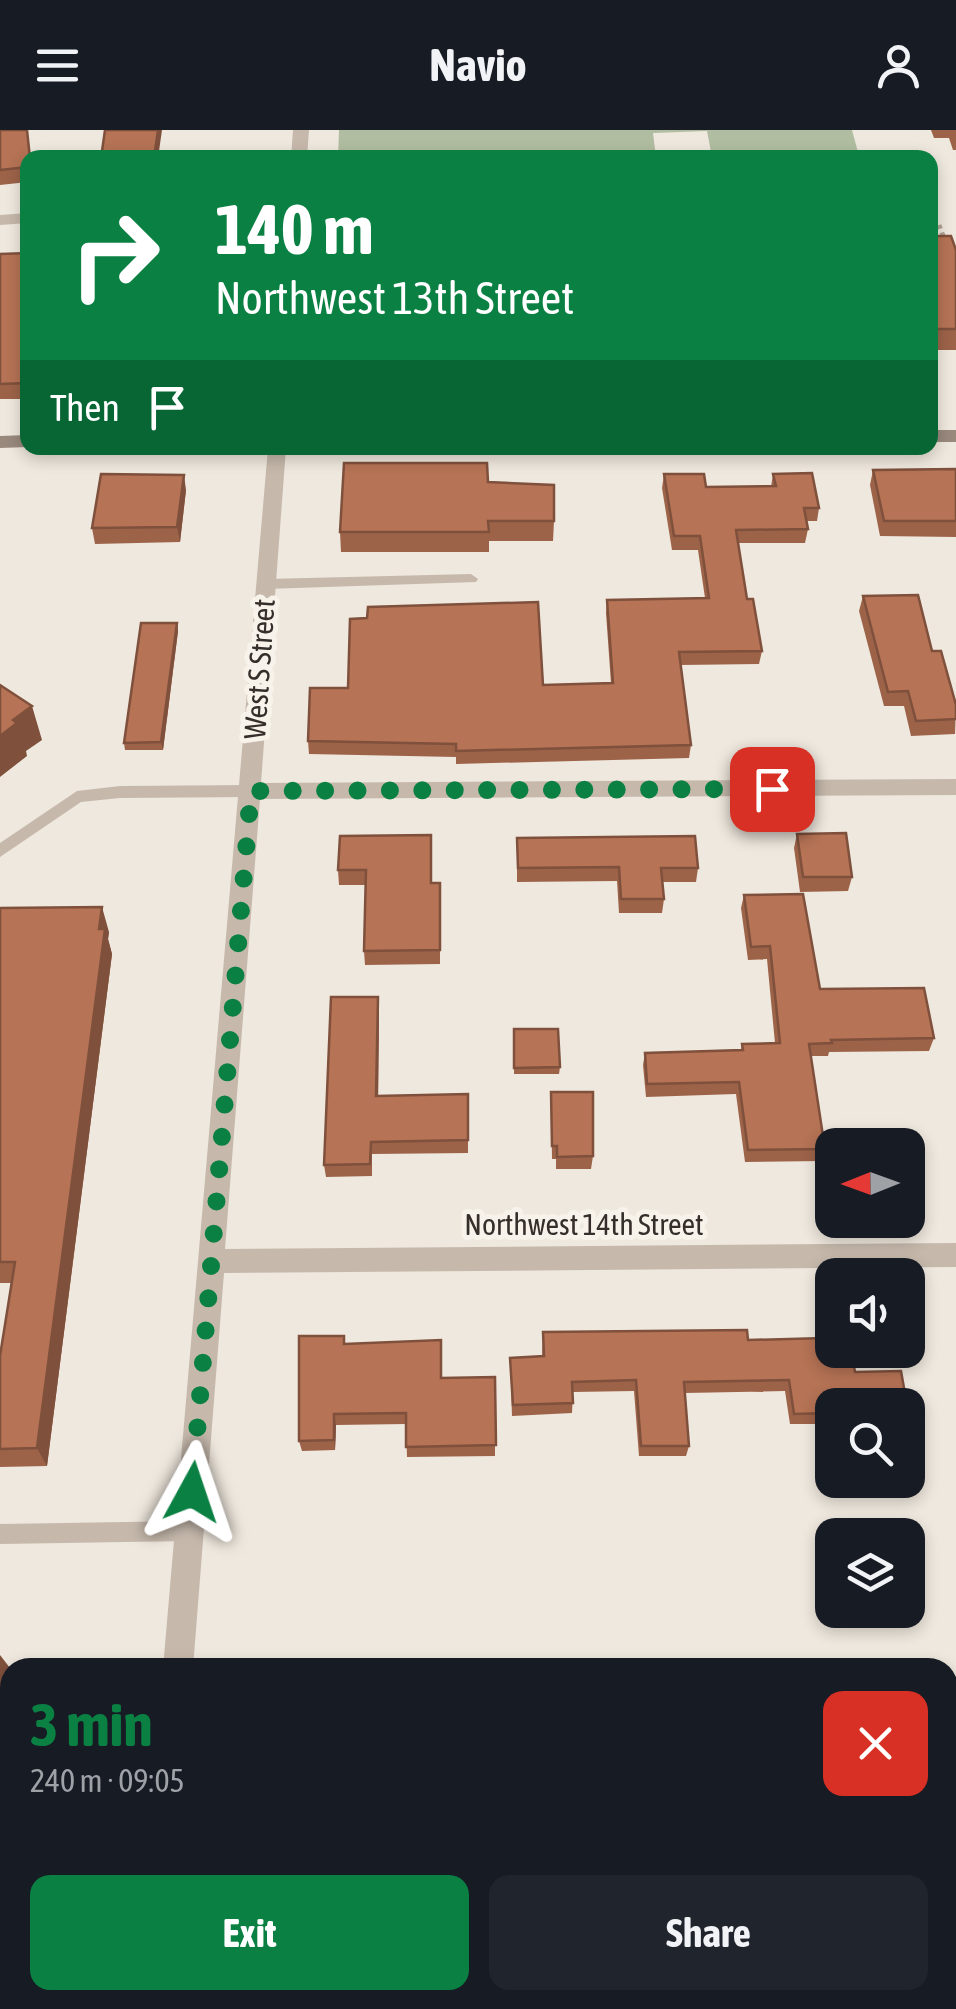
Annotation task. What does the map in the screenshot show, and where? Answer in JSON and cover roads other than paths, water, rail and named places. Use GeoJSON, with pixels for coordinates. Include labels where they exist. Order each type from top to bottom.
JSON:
{"type":"FeatureCollection","features":[{"type":"Feature","properties":{"kind":"street","name":"West S Street"},"geometry":{"type":"LineString","coordinates":[[179,1658],[276,455]]}},
{"type":"Feature","properties":{"kind":"street"},"geometry":{"type":"LineString","coordinates":[[251,791],[956,787]]}},
{"type":"Feature","properties":{"kind":"street","name":"Northwest 14th Street"},"geometry":{"type":"LineString","coordinates":[[213,1261],[956,1255]]}},
{"type":"Feature","properties":{"kind":"lane"},"geometry":{"type":"LineString","coordinates":[[266,584],[472,579]]}},
{"type":"Feature","properties":{"kind":"lane"},"geometry":{"type":"LineString","coordinates":[[0,851],[77,797],[96,793],[251,791]]}},
{"type":"Feature","properties":{"kind":"lane"},"geometry":{"type":"LineString","coordinates":[[0,1534],[189,1531]]}}]}
